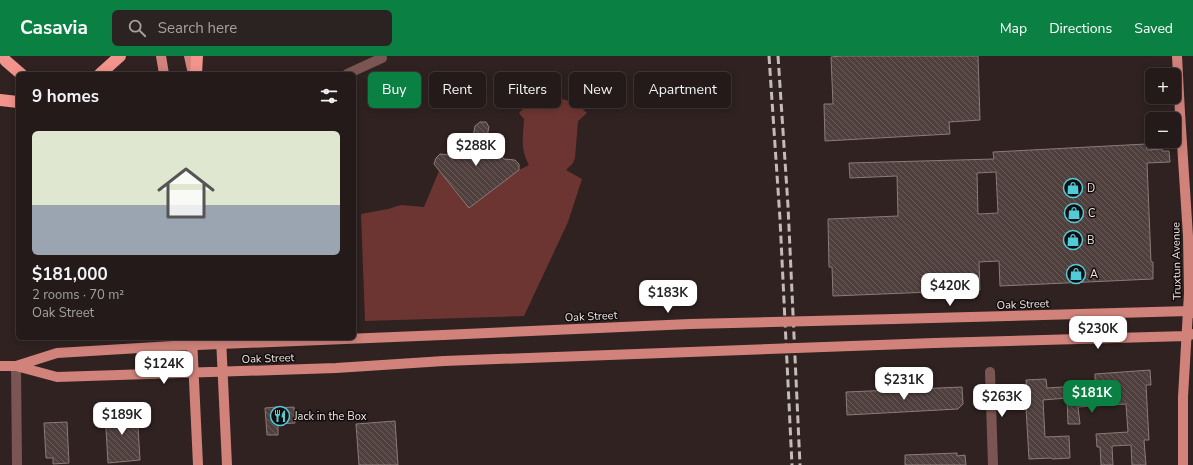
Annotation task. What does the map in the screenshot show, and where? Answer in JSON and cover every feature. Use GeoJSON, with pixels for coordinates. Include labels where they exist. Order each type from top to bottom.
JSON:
{"type":"FeatureCollection","features":[{"type":"Feature","properties":{"kind":"highway"},"geometry":{"type":"LineString","coordinates":[[2,56],[19,72]]}},
{"type":"Feature","properties":{"kind":"highway"},"geometry":{"type":"LineString","coordinates":[[102,72],[120,56]]}},
{"type":"Feature","properties":{"kind":"highway"},"geometry":{"type":"LineString","coordinates":[[194,72],[197,56]]}},
{"type":"Feature","properties":{"kind":"highway"},"geometry":{"type":"LineString","coordinates":[[0,100],[16,102]]}},
{"type":"Feature","properties":{"kind":"main road"},"geometry":{"type":"LineString","coordinates":[[189,56],[193,72]]}},
{"type":"Feature","properties":{"kind":"main road","name":"Truxtun Avenue"},"geometry":{"type":"LineString","coordinates":[[1177,56],[1191,312],[1183,397],[1183,465]]}},
{"type":"Feature","properties":{"kind":"main road"},"geometry":{"type":"LineString","coordinates":[[161,57],[164,72]]}},
{"type":"Feature","properties":{"kind":"main road","name":"Oak Street"},"geometry":{"type":"LineString","coordinates":[[356,337],[720,323],[1191,312]]}},
{"type":"Feature","properties":{"kind":"main road","name":"Oak Street"},"geometry":{"type":"LineString","coordinates":[[0,366],[16,366],[57,377],[336,368],[444,361],[619,354],[1190,335]]}},
{"type":"Feature","properties":{"kind":"main road","name":"Oak Street"},"geometry":{"type":"LineString","coordinates":[[16,366],[58,353],[192,342],[259,340]]}},
{"type":"Feature","properties":{"kind":"main road"},"geometry":{"type":"LineString","coordinates":[[222,341],[222,372],[227,465]]}},
{"type":"Feature","properties":{"kind":"main road"},"geometry":{"type":"LineString","coordinates":[[192,342],[198,465]]}},
{"type":"Feature","properties":{"kind":"street"},"geometry":{"type":"LineString","coordinates":[[350,72],[382,58]]}},
{"type":"Feature","properties":{"kind":"street"},"geometry":{"type":"LineString","coordinates":[[16,366],[18,465]]}},
{"type":"Feature","properties":{"kind":"street"},"geometry":{"type":"LineString","coordinates":[[990,372],[993,465]]}},
{"type":"Feature","properties":{"kind":"shaded area"},"geometry":{"type":"Polygon","coordinates":[[[561,100],[569,101],[569,108],[581,108],[587,113],[578,121],[575,158],[573,163],[566,170],[582,179],[568,222],[524,316],[365,321],[361,214],[401,205],[424,207],[439,171],[469,208],[519,170],[529,165],[523,148],[524,119],[519,113],[524,108],[561,108],[561,100]]]}},
{"type":"Feature","properties":{"kind":"building"},"geometry":{"type":"Polygon","coordinates":[[[978,56],[980,120],[949,122],[950,134],[825,141],[824,104],[833,104],[831,57],[978,56]]]}},
{"type":"Feature","properties":{"kind":"building"},"geometry":{"type":"Polygon","coordinates":[[[480,122],[486,122],[489,127],[487,136],[504,159],[515,160],[519,164],[519,170],[469,208],[434,164],[436,158],[440,154],[450,155],[473,137],[475,126],[480,122]]]}},
{"type":"Feature","properties":{"kind":"building"},"geometry":{"type":"Polygon","coordinates":[[[1145,144],[1145,148],[1147,150],[1162,149],[1162,151],[1169,151],[1170,162],[1147,163],[1153,279],[1000,286],[999,261],[979,262],[980,290],[833,296],[832,267],[829,267],[828,219],[898,216],[897,176],[850,178],[849,163],[994,159],[993,152],[1145,144]],[[996,172],[977,173],[978,214],[998,213],[996,172]]]}},
{"type":"Feature","properties":{"kind":"building"},"geometry":{"type":"Polygon","coordinates":[[[1150,370],[1151,385],[1146,385],[1149,440],[1144,440],[1146,465],[1132,465],[1131,445],[1112,446],[1113,465],[1101,465],[1100,447],[1097,447],[1096,434],[1128,432],[1126,404],[1078,407],[1080,424],[1068,424],[1067,398],[1043,400],[1045,437],[1069,436],[1070,458],[1029,459],[1026,380],[1046,379],[1047,388],[1095,385],[1095,374],[1150,370]]]}},
{"type":"Feature","properties":{"kind":"building"},"geometry":{"type":"Polygon","coordinates":[[[962,387],[963,404],[958,409],[847,415],[846,392],[962,387]]]}},
{"type":"Feature","properties":{"kind":"building","name":"Jack in the Box"},"geometry":{"type":"Polygon","coordinates":[[[294,407],[295,423],[278,424],[278,435],[267,435],[265,408],[294,407]]]}},
{"type":"Feature","properties":{"kind":"building"},"geometry":{"type":"Polygon","coordinates":[[[137,410],[140,460],[108,463],[105,412],[137,410]]]}},
{"type":"Feature","properties":{"kind":"building"},"geometry":{"type":"Polygon","coordinates":[[[395,421],[398,465],[359,465],[356,424],[395,421]]]}},
{"type":"Feature","properties":{"kind":"building"},"geometry":{"type":"Polygon","coordinates":[[[67,422],[69,463],[53,464],[53,458],[46,458],[44,423],[67,422]]]}},
{"type":"Feature","properties":{"kind":"building"},"geometry":{"type":"Polygon","coordinates":[[[957,453],[957,456],[965,455],[966,465],[905,465],[905,455],[957,453]]]}},
{"type":"Feature","properties":{"kind":"railway"},"geometry":{"type":"LineString","coordinates":[[769,56],[780,219],[792,465]]}},
{"type":"Feature","properties":{"kind":"railway"},"geometry":{"type":"LineString","coordinates":[[778,56],[788,206],[800,465]]}},
{"type":"Feature","properties":{"kind":"place","name":"D"},"geometry":{"type":"Point","coordinates":[1073,188]}},
{"type":"Feature","properties":{"kind":"place","name":"C"},"geometry":{"type":"Point","coordinates":[1074,213]}},
{"type":"Feature","properties":{"kind":"place","name":"B"},"geometry":{"type":"Point","coordinates":[1073,240]}},
{"type":"Feature","properties":{"kind":"place","name":"A"},"geometry":{"type":"Point","coordinates":[1076,274]}},
{"type":"Feature","properties":{"kind":"place","name":"Jack in the Box"},"geometry":{"type":"Point","coordinates":[280,416]}}]}
